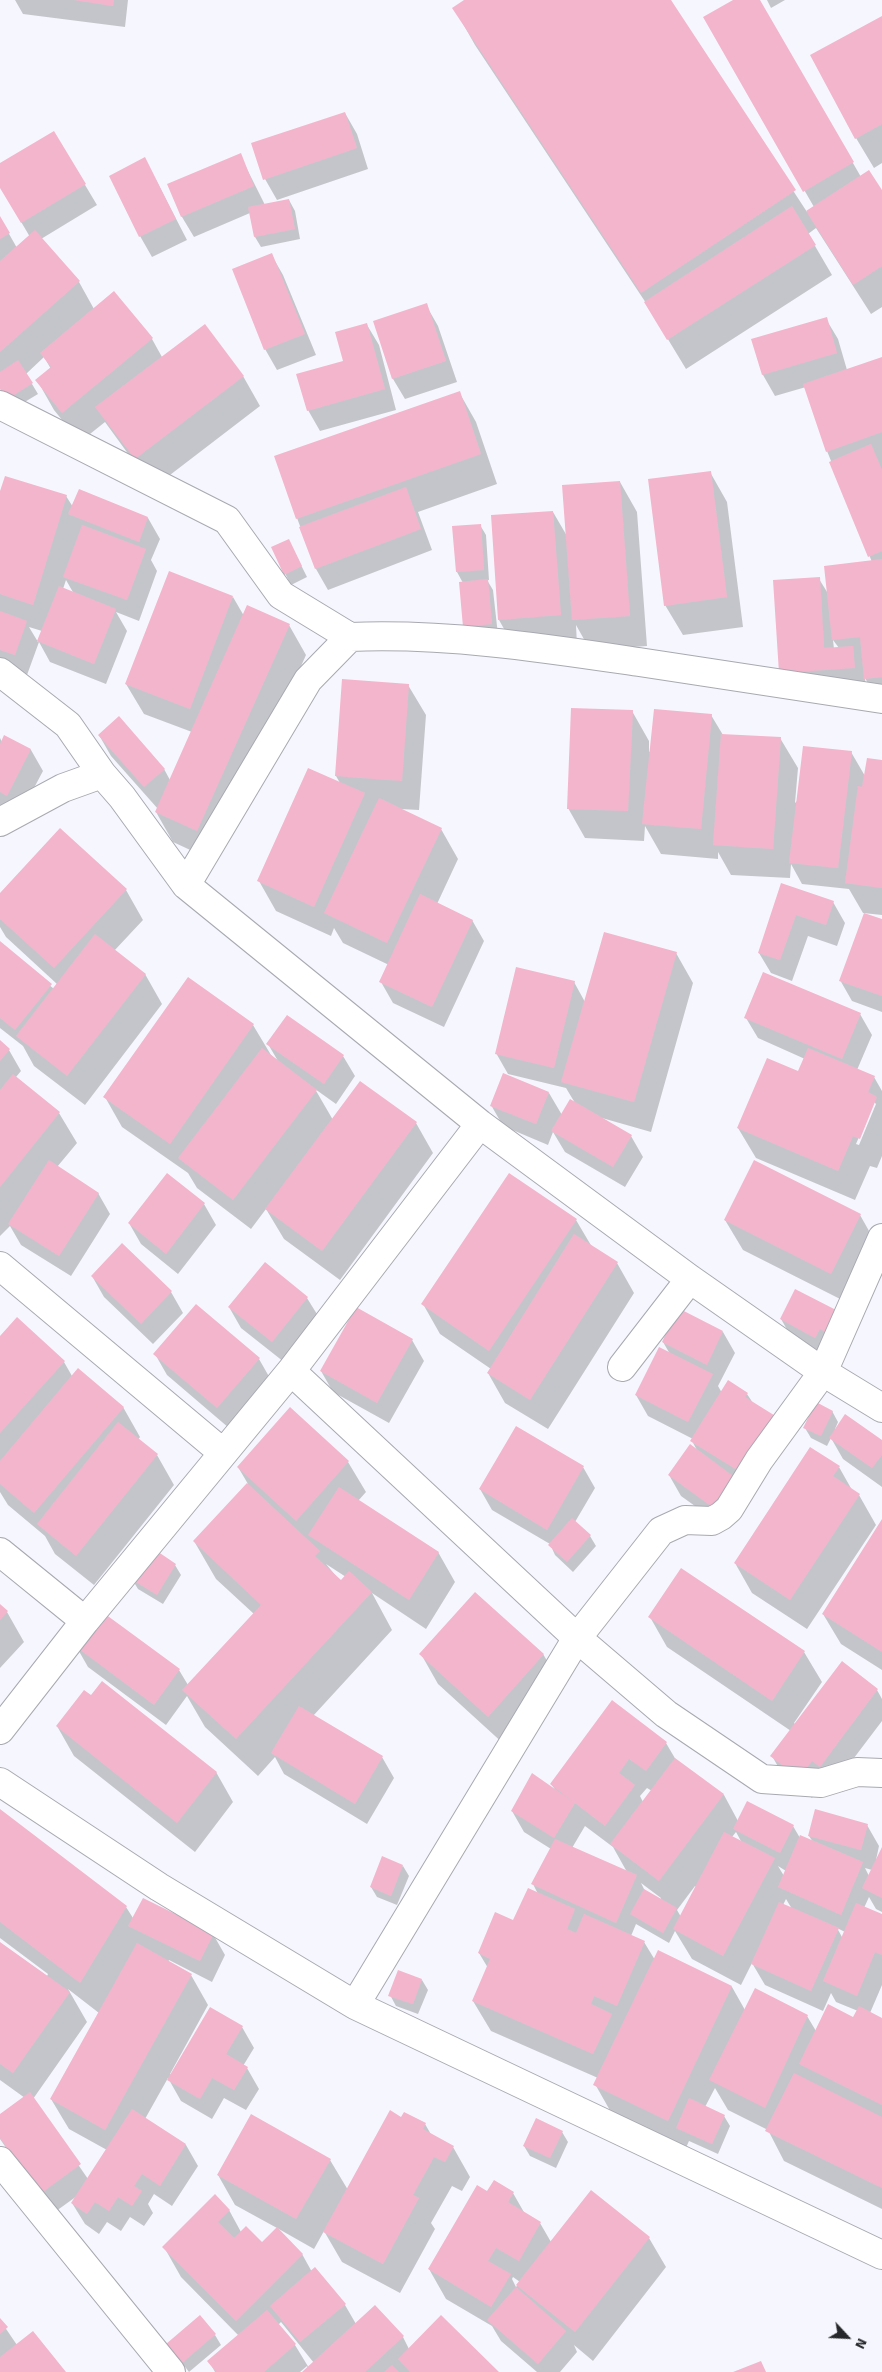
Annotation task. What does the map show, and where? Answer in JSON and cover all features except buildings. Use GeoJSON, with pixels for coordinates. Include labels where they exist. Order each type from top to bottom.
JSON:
{"type":"FeatureCollection","features":[{"type":"Feature","properties":{"kind":"street"},"geometry":{"type":"LineString","coordinates":[[0,405],[227,520],[281,595],[350,636],[384,635],[440,638],[539,648],[882,699]]}},
{"type":"Feature","properties":{"kind":"street"},"geometry":{"type":"LineString","coordinates":[[186,885],[308,680],[350,636]]}},
{"type":"Feature","properties":{"kind":"street"},"geometry":{"type":"LineString","coordinates":[[0,672],[68,725],[102,774],[122,797],[186,885],[480,1124],[690,1279],[823,1372],[882,1408]]}},
{"type":"Feature","properties":{"kind":"street"},"geometry":{"type":"LineString","coordinates":[[0,822],[63,788],[102,774]]}},
{"type":"Feature","properties":{"kind":"street"},"geometry":{"type":"LineString","coordinates":[[0,1730],[85,1621],[222,1452],[291,1371],[480,1124]]}},
{"type":"Feature","properties":{"kind":"street"},"geometry":{"type":"LineString","coordinates":[[355,2004],[577,1638],[661,1530],[685,1520],[712,1521],[729,1509],[759,1460],[823,1372],[882,1238]]}},
{"type":"Feature","properties":{"kind":"street"},"geometry":{"type":"LineString","coordinates":[[0,1266],[222,1452]]}},
{"type":"Feature","properties":{"kind":"street"},"geometry":{"type":"LineString","coordinates":[[622,1367],[690,1279]]}},
{"type":"Feature","properties":{"kind":"street"},"geometry":{"type":"LineString","coordinates":[[291,1371],[577,1638],[666,1714],[762,1779],[821,1783],[857,1772],[882,1773]]}},
{"type":"Feature","properties":{"kind":"street"},"geometry":{"type":"LineString","coordinates":[[0,1552],[85,1621]]}},
{"type":"Feature","properties":{"kind":"street"},"geometry":{"type":"LineString","coordinates":[[0,1782],[159,1888],[355,2004],[882,2255]]}},
{"type":"Feature","properties":{"kind":"street"},"geometry":{"type":"LineString","coordinates":[[0,2161],[170,2372]]}}]}
